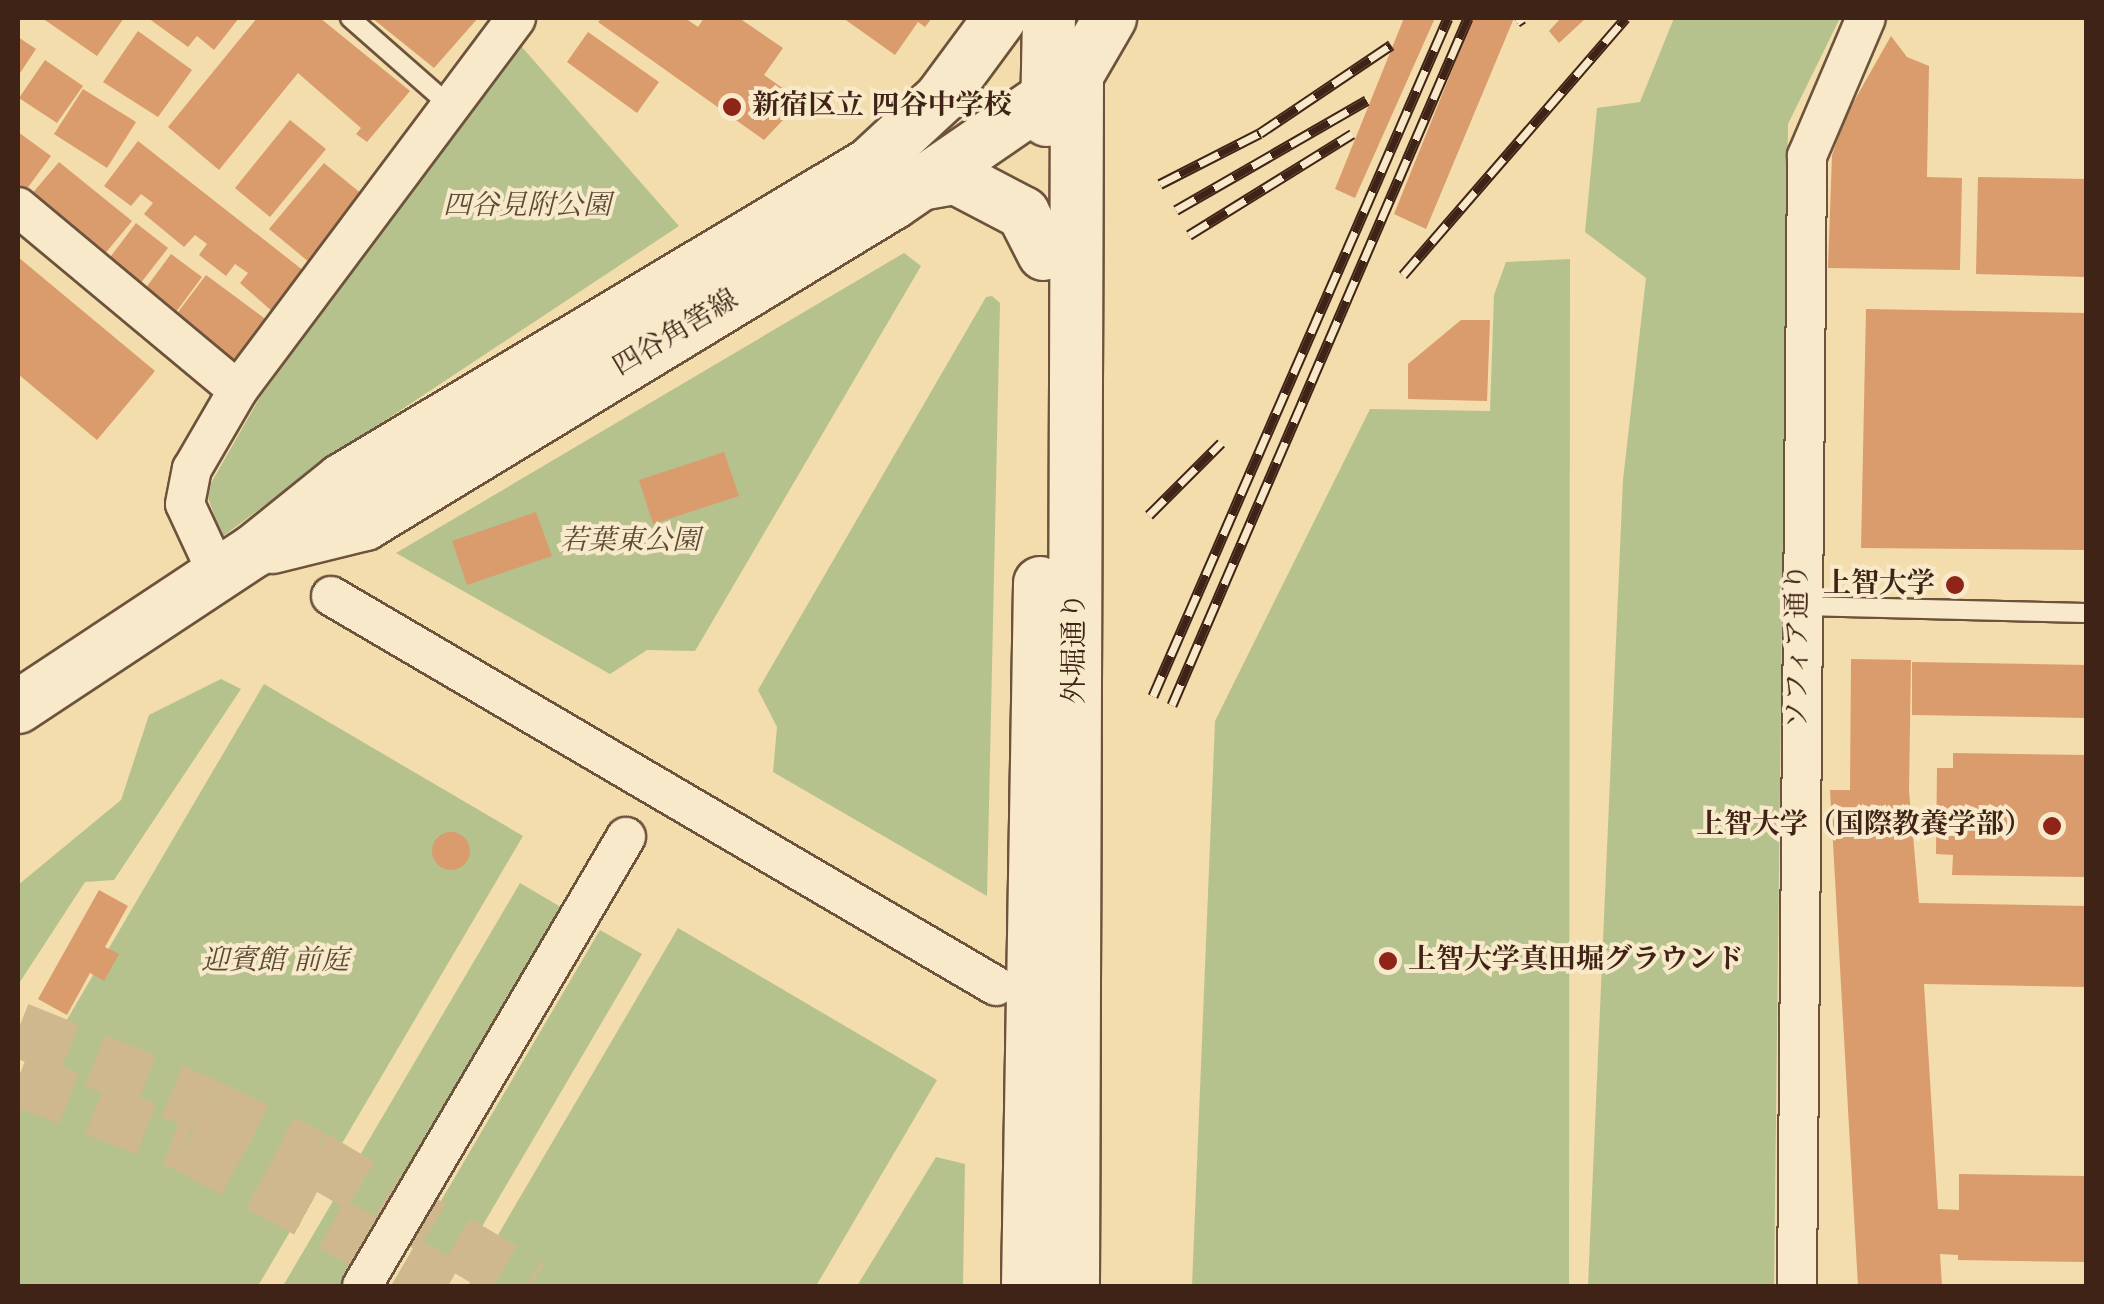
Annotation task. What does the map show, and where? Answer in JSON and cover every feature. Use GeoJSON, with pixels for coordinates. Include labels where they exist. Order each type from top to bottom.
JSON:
{"type":"FeatureCollection","features":[{"type":"Feature","properties":{"kind":"main road","name":"四谷角筈線"},"geometry":{"type":"LineString","coordinates":[[18,706],[236,563],[342,480],[870,164],[940,98],[1000,18]]}},
{"type":"Feature","properties":{"kind":"main road","name":"外堀通り"},"geometry":{"type":"LineString","coordinates":[[1049,18],[1076,202],[1073,1286]]}},
{"type":"Feature","properties":{"kind":"main road","name":"外堀通り"},"geometry":{"type":"LineString","coordinates":[[1028,1286],[1046,154],[1062,88],[1110,18]]}},
{"type":"Feature","properties":{"kind":"main road","name":"四谷角筈線"},"geometry":{"type":"LineString","coordinates":[[236,563],[364,524],[922,184],[1062,88]]}},
{"type":"Feature","properties":{"kind":"main road"},"geometry":{"type":"LineString","coordinates":[[870,164],[928,142],[999,133],[1046,154],[1076,202]]}},
{"type":"Feature","properties":{"kind":"main road"},"geometry":{"type":"LineString","coordinates":[[922,184],[956,178],[1023,213],[1044,254]]}},
{"type":"Feature","properties":{"kind":"street"},"geometry":{"type":"LineString","coordinates":[[236,563],[185,504],[192,469],[238,390],[516,18]]}},
{"type":"Feature","properties":{"kind":"street","name":"ソフィア通り"},"geometry":{"type":"LineString","coordinates":[[1797,1286],[1798,606],[1807,156],[1866,18]]}},
{"type":"Feature","properties":{"kind":"street"},"geometry":{"type":"LineString","coordinates":[[18,207],[238,390]]}},
{"type":"Feature","properties":{"kind":"street"},"geometry":{"type":"LineString","coordinates":[[331,596],[996,986]]}},
{"type":"Feature","properties":{"kind":"street"},"geometry":{"type":"LineString","coordinates":[[362,1286],[626,837]]}},
{"type":"Feature","properties":{"kind":"lane"},"geometry":{"type":"LineString","coordinates":[[350,18],[448,105]]}},
{"type":"Feature","properties":{"kind":"lane"},"geometry":{"type":"LineString","coordinates":[[1798,606],[2086,613]]}},
{"type":"Feature","properties":{"kind":"green space"},"geometry":{"type":"Polygon","coordinates":[[[1674,18],[1840,18],[1788,124],[1774,1286],[1588,1286],[1623,480],[1646,278],[1585,232],[1597,108],[1640,102],[1674,18]]]}},
{"type":"Feature","properties":{"kind":"green space","name":"四谷見附公園"},"geometry":{"type":"Polygon","coordinates":[[[521,46],[679,226],[327,459],[222,537],[206,492],[260,397],[521,46]]]}},
{"type":"Feature","properties":{"kind":"green space","name":"若葉東公園"},"geometry":{"type":"Polygon","coordinates":[[[904,253],[921,266],[695,651],[647,650],[610,674],[396,553],[904,253]]]}},
{"type":"Feature","properties":{"kind":"green space","name":"上智大学真田堀グラウンド"},"geometry":{"type":"Polygon","coordinates":[[[1570,259],[1569,1286],[1192,1286],[1215,721],[1370,409],[1490,411],[1494,295],[1506,262],[1570,259]]]}},
{"type":"Feature","properties":{"kind":"green space"},"geometry":{"type":"Polygon","coordinates":[[[992,296],[1000,303],[987,896],[773,772],[777,727],[758,690],[986,297],[992,296]]]}},
{"type":"Feature","properties":{"kind":"green space"},"geometry":{"type":"Polygon","coordinates":[[[221,679],[241,689],[114,880],[85,882],[18,985],[18,885],[121,800],[149,715],[221,679]]]}},
{"type":"Feature","properties":{"kind":"green space","name":"迎賓館 前庭"},"geometry":{"type":"Polygon","coordinates":[[[264,684],[523,836],[258,1286],[18,1286],[18,1103],[264,684]]]}},
{"type":"Feature","properties":{"kind":"green space"},"geometry":{"type":"Polygon","coordinates":[[[520,883],[564,909],[343,1286],[283,1286],[520,883]]]}},
{"type":"Feature","properties":{"kind":"green space"},"geometry":{"type":"Polygon","coordinates":[[[678,928],[937,1080],[816,1286],[468,1286],[678,928]]]}},
{"type":"Feature","properties":{"kind":"green space"},"geometry":{"type":"Polygon","coordinates":[[[600,930],[642,954],[447,1286],[391,1286],[600,930]]]}},
{"type":"Feature","properties":{"kind":"green space"},"geometry":{"type":"Polygon","coordinates":[[[936,1157],[965,1164],[963,1286],[857,1286],[936,1157]]]}},
{"type":"Feature","properties":{"kind":"building"},"geometry":{"type":"Polygon","coordinates":[[[42,18],[124,18],[97,56],[42,18]]]}},
{"type":"Feature","properties":{"kind":"building"},"geometry":{"type":"Polygon","coordinates":[[[148,18],[239,18],[214,50],[197,36],[188,47],[148,18]]]}},
{"type":"Feature","properties":{"kind":"building"},"geometry":{"type":"Polygon","coordinates":[[[257,18],[320,18],[410,91],[367,142],[356,134],[361,128],[298,73],[219,170],[168,127],[257,18]]]}},
{"type":"Feature","properties":{"kind":"building"},"geometry":{"type":"Polygon","coordinates":[[[372,18],[478,18],[434,68],[372,18]]]}},
{"type":"Feature","properties":{"kind":"building"},"geometry":{"type":"Polygon","coordinates":[[[602,18],[685,18],[698,27],[704,18],[739,18],[783,48],[764,75],[801,101],[764,140],[598,22],[602,18]]]}},
{"type":"Feature","properties":{"kind":"building"},"geometry":{"type":"Polygon","coordinates":[[[843,18],[932,18],[925,27],[918,22],[895,55],[843,18]]]}},
{"type":"Feature","properties":{"kind":"building"},"geometry":{"type":"Polygon","coordinates":[[[1404,18],[1435,18],[1355,198],[1335,189],[1404,18]]]}},
{"type":"Feature","properties":{"kind":"building"},"geometry":{"type":"Polygon","coordinates":[[[1473,18],[1514,18],[1426,229],[1394,214],[1473,18]]]}},
{"type":"Feature","properties":{"kind":"building"},"geometry":{"type":"Polygon","coordinates":[[[1561,18],[1586,18],[1559,43],[1549,31],[1561,18]]]}},
{"type":"Feature","properties":{"kind":"building"},"geometry":{"type":"Polygon","coordinates":[[[138,31],[192,70],[158,117],[103,82],[138,31]]]}},
{"type":"Feature","properties":{"kind":"building"},"geometry":{"type":"Polygon","coordinates":[[[588,32],[659,82],[637,113],[567,62],[588,32]]]}},
{"type":"Feature","properties":{"kind":"building"},"geometry":{"type":"Polygon","coordinates":[[[1891,36],[1907,57],[1929,66],[1927,177],[1962,178],[1960,270],[1828,268],[1832,155],[1845,117],[1891,36]]]}},
{"type":"Feature","properties":{"kind":"building"},"geometry":{"type":"Polygon","coordinates":[[[18,37],[36,49],[18,76],[18,37]]]}},
{"type":"Feature","properties":{"kind":"building"},"geometry":{"type":"Polygon","coordinates":[[[45,60],[83,86],[57,123],[19,98],[45,60]]]}},
{"type":"Feature","properties":{"kind":"building"},"geometry":{"type":"Polygon","coordinates":[[[83,89],[136,122],[107,168],[54,134],[83,89]]]}},
{"type":"Feature","properties":{"kind":"building"},"geometry":{"type":"Polygon","coordinates":[[[290,120],[326,149],[270,217],[235,188],[290,120]]]}},
{"type":"Feature","properties":{"kind":"building"},"geometry":{"type":"Polygon","coordinates":[[[18,132],[51,156],[26,190],[18,184],[18,132]]]}},
{"type":"Feature","properties":{"kind":"building"},"geometry":{"type":"Polygon","coordinates":[[[138,141],[304,271],[274,313],[240,283],[248,273],[235,264],[226,276],[199,255],[207,244],[195,235],[184,247],[144,214],[153,203],[141,194],[131,206],[104,186],[138,141]]]}},
{"type":"Feature","properties":{"kind":"building"},"geometry":{"type":"Polygon","coordinates":[[[59,162],[132,221],[103,256],[30,196],[59,162]]]}},
{"type":"Feature","properties":{"kind":"building"},"geometry":{"type":"Polygon","coordinates":[[[324,163],[363,195],[309,262],[269,229],[324,163]]]}},
{"type":"Feature","properties":{"kind":"building"},"geometry":{"type":"Polygon","coordinates":[[[1978,177],[2086,179],[2086,277],[1976,274],[1978,177]]]}},
{"type":"Feature","properties":{"kind":"building"},"geometry":{"type":"Polygon","coordinates":[[[136,223],[168,248],[140,284],[108,260],[136,223]]]}},
{"type":"Feature","properties":{"kind":"building"},"geometry":{"type":"Polygon","coordinates":[[[171,254],[202,277],[176,312],[145,289],[171,254]]]}},
{"type":"Feature","properties":{"kind":"building"},"geometry":{"type":"Polygon","coordinates":[[[18,257],[155,371],[97,440],[18,374],[18,257]]]}},
{"type":"Feature","properties":{"kind":"building"},"geometry":{"type":"Polygon","coordinates":[[[206,275],[268,321],[234,367],[172,320],[206,275]]]}},
{"type":"Feature","properties":{"kind":"building"},"geometry":{"type":"Polygon","coordinates":[[[1866,309],[2086,313],[2086,550],[1861,548],[1866,309]]]}},
{"type":"Feature","properties":{"kind":"building"},"geometry":{"type":"Polygon","coordinates":[[[1461,320],[1490,320],[1487,401],[1408,399],[1408,364],[1461,320]]]}},
{"type":"Feature","properties":{"kind":"building"},"geometry":{"type":"Polygon","coordinates":[[[724,452],[739,496],[653,524],[639,480],[724,452]]]}},
{"type":"Feature","properties":{"kind":"building"},"geometry":{"type":"Polygon","coordinates":[[[536,512],[552,556],[467,585],[452,541],[536,512]]]}},
{"type":"Feature","properties":{"kind":"building"},"geometry":{"type":"Polygon","coordinates":[[[1851,659],[1911,660],[1909,791],[1919,903],[2086,906],[2086,987],[1924,984],[1938,1209],[1959,1210],[1959,1174],[2086,1176],[2086,1262],[1958,1260],[1958,1255],[1940,1254],[1942,1286],[1858,1286],[1830,790],[1850,790],[1851,659]]]}},
{"type":"Feature","properties":{"kind":"building"},"geometry":{"type":"Polygon","coordinates":[[[1912,662],[2086,665],[2086,718],[1912,715],[1912,662]]]}},
{"type":"Feature","properties":{"kind":"building"},"geometry":{"type":"Polygon","coordinates":[[[1953,753],[2086,755],[2086,877],[1952,875],[1953,855],[1936,854],[1937,768],[1953,768],[1953,753]]]}},
{"type":"Feature","properties":{"kind":"building"},"geometry":{"type":"Polygon","coordinates":[[[451,832],[464,838],[470,851],[464,864],[451,870],[438,864],[432,851],[438,838],[451,832]]]}},
{"type":"Feature","properties":{"kind":"building"},"geometry":{"type":"Polygon","coordinates":[[[99,890],[128,906],[105,947],[119,954],[104,981],[90,973],[67,1015],[38,999],[99,890]]]}},
{"type":"Feature","properties":{"kind":"tunnel"},"geometry":{"type":"LineString","coordinates":[[18,1029],[207,1105],[313,1157],[531,1286]]}},
{"type":"Feature","properties":{"kind":"tunnel"},"geometry":{"type":"LineString","coordinates":[[18,1078],[186,1144],[448,1286]]}},
{"type":"Feature","properties":{"kind":"railway"},"geometry":{"type":"LineString","coordinates":[[1153,696],[1448,18]]}},
{"type":"Feature","properties":{"kind":"railway"},"geometry":{"type":"LineString","coordinates":[[1172,705],[1468,18]]}},
{"type":"Feature","properties":{"kind":"railway"},"geometry":{"type":"LineString","coordinates":[[1517,22],[1523,18]]}},
{"type":"Feature","properties":{"kind":"railway"},"geometry":{"type":"LineString","coordinates":[[1403,275],[1626,18]]}},
{"type":"Feature","properties":{"kind":"railway"},"geometry":{"type":"LineString","coordinates":[[1160,184],[1260,133],[1391,45]]}},
{"type":"Feature","properties":{"kind":"railway"},"geometry":{"type":"LineString","coordinates":[[1176,210],[1367,100]]}},
{"type":"Feature","properties":{"kind":"railway"},"geometry":{"type":"LineString","coordinates":[[1189,235],[1352,134]]}},
{"type":"Feature","properties":{"kind":"railway"},"geometry":{"type":"LineString","coordinates":[[1149,515],[1221,443]]}},
{"type":"Feature","properties":{"kind":"place","name":"新宿区立 四谷中学校"},"geometry":{"type":"Point","coordinates":[732,107]}},
{"type":"Feature","properties":{"kind":"place","name":"上智大学"},"geometry":{"type":"Point","coordinates":[1955,585]}},
{"type":"Feature","properties":{"kind":"place","name":"上智大学（国際教養学部）"},"geometry":{"type":"Point","coordinates":[2052,826]}},
{"type":"Feature","properties":{"kind":"place","name":"上智大学真田堀グラウンド"},"geometry":{"type":"Point","coordinates":[1388,961]}}]}
